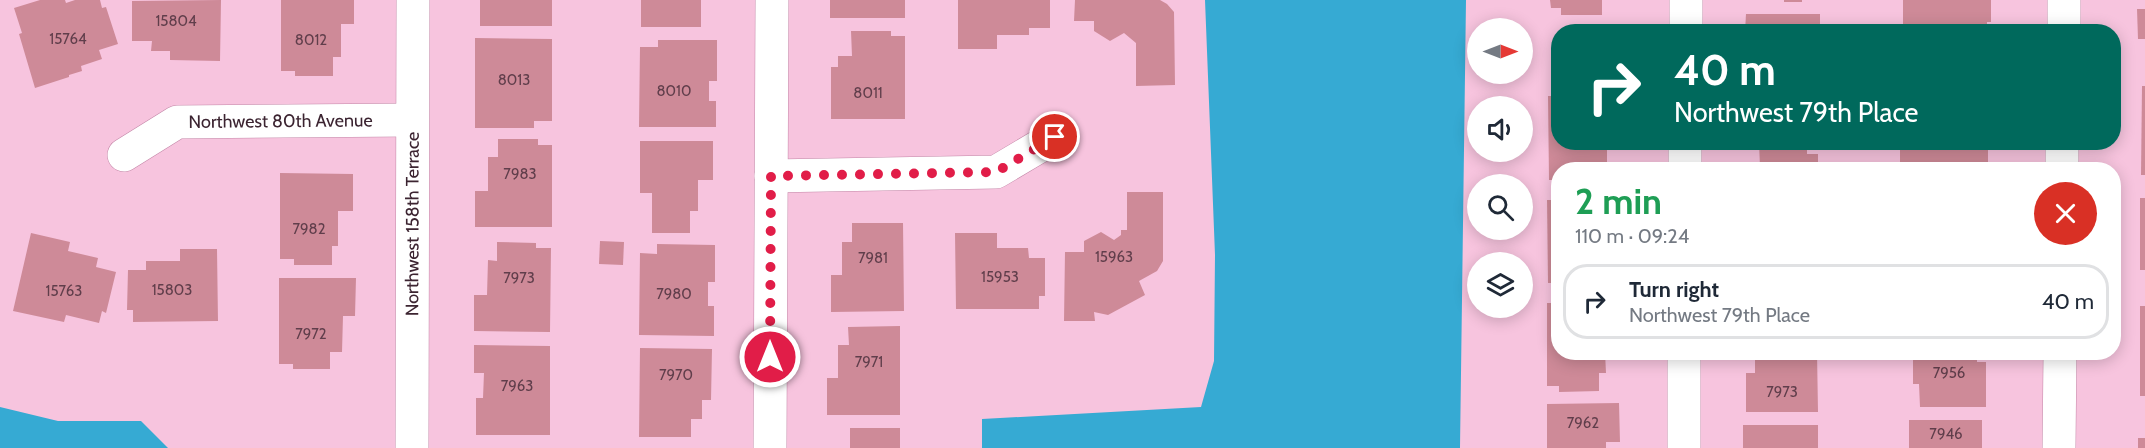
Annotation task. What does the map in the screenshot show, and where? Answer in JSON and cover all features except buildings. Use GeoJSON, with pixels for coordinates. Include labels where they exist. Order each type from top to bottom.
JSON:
{"type":"FeatureCollection","features":[{"type":"Feature","properties":{"kind":"street","name":"Northwest 158th Terrace"},"geometry":{"type":"LineString","coordinates":[[412,448],[413,0]]}},
{"type":"Feature","properties":{"kind":"street"},"geometry":{"type":"LineString","coordinates":[[770,448],[772,0]]}},
{"type":"Feature","properties":{"kind":"street"},"geometry":{"type":"LineString","coordinates":[[1686,0],[1686,24]]}},
{"type":"Feature","properties":{"kind":"street"},"geometry":{"type":"LineString","coordinates":[[2064,0],[2064,24]]}},
{"type":"Feature","properties":{"kind":"street","name":"Northwest 80th Avenue"},"geometry":{"type":"LineString","coordinates":[[124,155],[177,122],[411,120]]}},
{"type":"Feature","properties":{"kind":"street"},"geometry":{"type":"LineString","coordinates":[[771,176],[996,172],[1055,137]]}},
{"type":"Feature","properties":{"kind":"street"},"geometry":{"type":"LineString","coordinates":[[1684,360],[1684,448]]}},
{"type":"Feature","properties":{"kind":"street"},"geometry":{"type":"LineString","coordinates":[[2059,448],[2060,360]]}},
{"type":"Feature","properties":{"kind":"water"},"geometry":{"type":"Polygon","coordinates":[[[1205,0],[1466,0],[1460,448],[982,448],[982,419],[1201,407],[1214,361],[1215,255],[1205,0]]]}},
{"type":"Feature","properties":{"kind":"water"},"geometry":{"type":"Polygon","coordinates":[[[0,407],[58,421],[141,421],[168,448],[0,448],[0,407]]]}},
{"type":"Feature","properties":{"kind":"route"},"geometry":{"type":"LineString","coordinates":[[770,357],[771,176],[996,172],[1055,137]]}}]}
